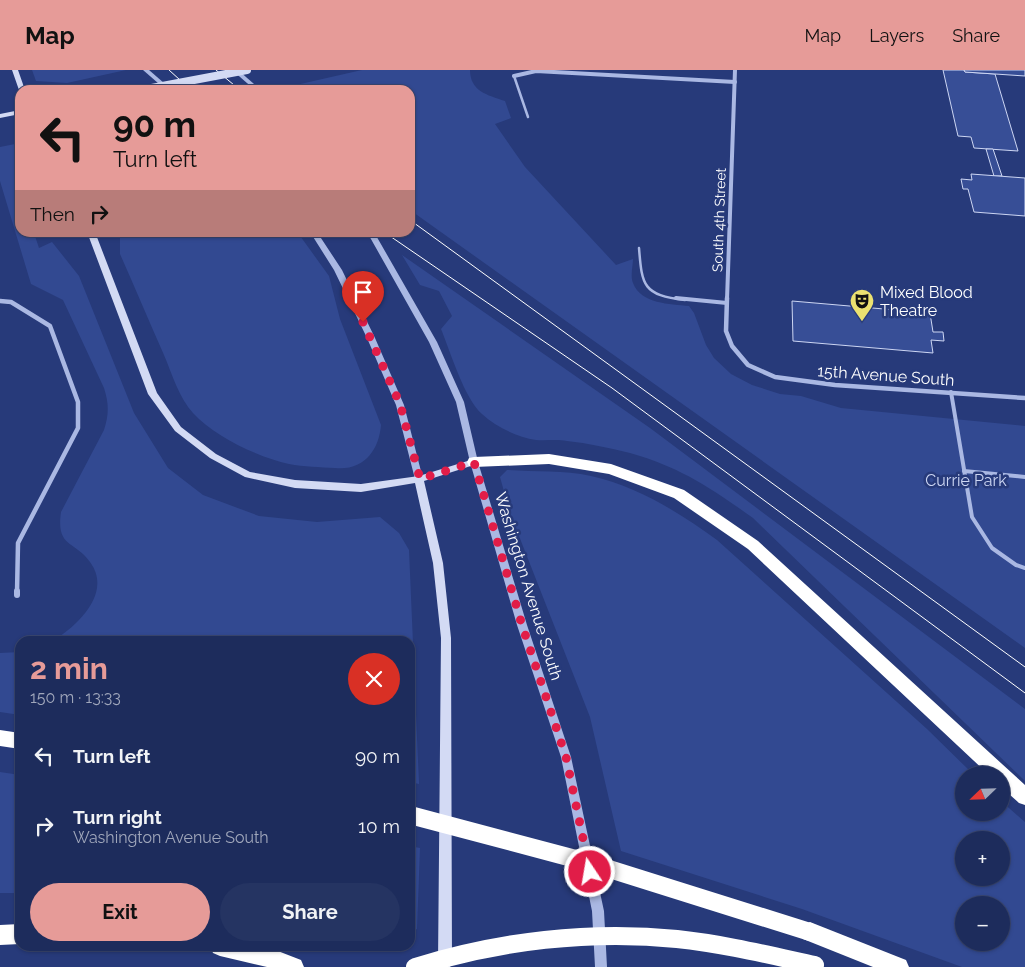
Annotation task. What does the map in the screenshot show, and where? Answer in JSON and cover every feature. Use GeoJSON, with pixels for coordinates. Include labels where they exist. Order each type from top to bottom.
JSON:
{"type":"FeatureCollection","features":[{"type":"Feature","properties":{"kind":"highway"},"geometry":{"type":"LineString","coordinates":[[474,462],[549,459],[611,469],[679,494],[753,545],[991,766]]}},
{"type":"Feature","properties":{"kind":"highway"},"geometry":{"type":"LineString","coordinates":[[0,738],[15,740]]}},
{"type":"Feature","properties":{"kind":"highway"},"geometry":{"type":"LineString","coordinates":[[1010,783],[1025,797]]}},
{"type":"Feature","properties":{"kind":"highway"},"geometry":{"type":"LineString","coordinates":[[415,817],[587,862],[675,888],[810,932],[899,967]]}},
{"type":"Feature","properties":{"kind":"highway"},"geometry":{"type":"LineString","coordinates":[[0,935],[15,934]]}},
{"type":"Feature","properties":{"kind":"highway"},"geometry":{"type":"LineString","coordinates":[[416,967],[464,954],[511,945],[570,938],[620,936],[675,939],[738,948],[818,966]]}},
{"type":"Feature","properties":{"kind":"highway"},"geometry":{"type":"LineString","coordinates":[[242,951],[272,958],[294,967]]}},
{"type":"Feature","properties":{"kind":"main road"},"geometry":{"type":"LineString","coordinates":[[15,70],[20,85]]}},
{"type":"Feature","properties":{"kind":"main road"},"geometry":{"type":"LineString","coordinates":[[168,85],[247,70]]}},
{"type":"Feature","properties":{"kind":"main road"},"geometry":{"type":"LineString","coordinates":[[0,116],[15,113]]}},
{"type":"Feature","properties":{"kind":"main road"},"geometry":{"type":"LineString","coordinates":[[93,237],[153,394],[178,429],[213,456],[248,475],[295,484],[361,488],[420,479],[474,462]]}},
{"type":"Feature","properties":{"kind":"main road"},"geometry":{"type":"LineString","coordinates":[[420,479],[438,563],[446,638],[444,967]]}},
{"type":"Feature","properties":{"kind":"street"},"geometry":{"type":"LineString","coordinates":[[146,70],[163,85]]}},
{"type":"Feature","properties":{"kind":"street"},"geometry":{"type":"LineString","coordinates":[[235,70],[252,85]]}},
{"type":"Feature","properties":{"kind":"street","name":"South 4th Street"},"geometry":{"type":"LineString","coordinates":[[735,70],[726,331],[732,346],[748,365]]}},
{"type":"Feature","properties":{"kind":"street"},"geometry":{"type":"LineString","coordinates":[[514,76],[536,71],[735,82]]}},
{"type":"Feature","properties":{"kind":"street"},"geometry":{"type":"LineString","coordinates":[[315,237],[338,270],[400,404],[420,479]]}},
{"type":"Feature","properties":{"kind":"street","name":"Washington Avenue South"},"geometry":{"type":"LineString","coordinates":[[373,237],[433,342],[460,402],[474,462],[522,625],[566,757],[598,911],[601,967]]}},
{"type":"Feature","properties":{"kind":"street"},"geometry":{"type":"LineString","coordinates":[[0,301],[11,302],[50,326],[78,402],[78,428],[18,543],[18,595]]}},
{"type":"Feature","properties":{"kind":"street","name":"15th Avenue South"},"geometry":{"type":"LineString","coordinates":[[748,365],[775,377],[835,385],[1025,398]]}},
{"type":"Feature","properties":{"kind":"lane"},"geometry":{"type":"LineString","coordinates":[[514,76],[528,117]]}},
{"type":"Feature","properties":{"kind":"lane"},"geometry":{"type":"LineString","coordinates":[[639,248],[642,281],[647,289],[658,295],[727,304]]}},
{"type":"Feature","properties":{"kind":"lane"},"geometry":{"type":"LineString","coordinates":[[951,392],[972,517],[992,548],[1016,565],[1025,568]]}},
{"type":"Feature","properties":{"kind":"lane"},"geometry":{"type":"LineString","coordinates":[[964,471],[1025,477]]}},
{"type":"Feature","properties":{"kind":"green space"},"geometry":{"type":"Polygon","coordinates":[[[32,70],[126,70],[67,83],[36,81],[32,70]]]}},
{"type":"Feature","properties":{"kind":"green space","name":"Currie Park"},"geometry":{"type":"Polygon","coordinates":[[[362,70],[470,70],[476,87],[486,94],[505,101],[511,118],[495,124],[525,167],[616,265],[633,259],[632,280],[642,295],[657,302],[689,306],[694,313],[706,345],[714,358],[731,374],[752,385],[780,394],[801,396],[841,408],[1025,426],[1025,648],[415,214],[415,85],[296,85],[362,70]]]}},
{"type":"Feature","properties":{"kind":"green space"},"geometry":{"type":"Polygon","coordinates":[[[15,144],[15,231],[0,181],[0,147],[15,144]]]}},
{"type":"Feature","properties":{"kind":"green space"},"geometry":{"type":"Polygon","coordinates":[[[17,237],[35,237],[39,248],[52,242],[79,276],[134,413],[168,468],[203,495],[259,516],[317,522],[380,517],[399,533],[409,550],[413,636],[60,636],[81,618],[95,597],[96,574],[84,555],[64,538],[60,524],[61,512],[104,430],[108,414],[108,404],[104,388],[63,300],[31,284],[17,237]]]}},
{"type":"Feature","properties":{"kind":"green space"},"geometry":{"type":"Polygon","coordinates":[[[120,237],[301,237],[329,276],[340,319],[381,425],[377,443],[368,457],[354,466],[345,468],[289,464],[238,445],[202,422],[188,407],[176,386],[120,254],[120,237]]]}},
{"type":"Feature","properties":{"kind":"green space"},"geometry":{"type":"Polygon","coordinates":[[[402,255],[650,428],[1025,709],[1025,781],[753,518],[723,497],[680,472],[630,453],[563,440],[529,439],[507,431],[488,419],[475,407],[469,397],[441,329],[452,316],[439,291],[420,285],[402,255]]]}},
{"type":"Feature","properties":{"kind":"green space"},"geometry":{"type":"Polygon","coordinates":[[[507,470],[581,474],[609,481],[642,494],[673,510],[717,540],[927,729],[965,766],[955,766],[955,821],[1010,821],[1010,809],[1025,822],[1025,967],[962,967],[802,909],[621,851],[590,717],[510,513],[500,477],[507,470]]]}},
{"type":"Feature","properties":{"kind":"green space"},"geometry":{"type":"Polygon","coordinates":[[[15,652],[15,714],[0,712],[0,653],[15,652]]]}},
{"type":"Feature","properties":{"kind":"green space"},"geometry":{"type":"Polygon","coordinates":[[[415,690],[419,784],[415,783],[415,690]]]}},
{"type":"Feature","properties":{"kind":"green space"},"geometry":{"type":"Polygon","coordinates":[[[0,772],[15,774],[15,893],[0,893],[0,772]]]}},
{"type":"Feature","properties":{"kind":"green space"},"geometry":{"type":"Polygon","coordinates":[[[415,847],[420,848],[417,929],[415,930],[415,847]]]}},
{"type":"Feature","properties":{"kind":"building"},"geometry":{"type":"Polygon","coordinates":[[[943,70],[964,70],[965,72],[995,74],[1018,151],[974,148],[971,137],[958,136],[943,70]]]}},
{"type":"Feature","properties":{"kind":"building"},"geometry":{"type":"Polygon","coordinates":[[[964,70],[1025,70],[1025,76],[965,72],[964,70]]]}},
{"type":"Feature","properties":{"kind":"building"},"geometry":{"type":"Polygon","coordinates":[[[986,149],[993,149],[1002,176],[994,176],[986,149]]]}},
{"type":"Feature","properties":{"kind":"building"},"geometry":{"type":"Polygon","coordinates":[[[971,174],[1025,178],[1025,216],[974,212],[968,189],[963,189],[961,179],[972,180],[971,174]]]}},
{"type":"Feature","properties":{"kind":"building","name":"Mixed Blood Theatre"},"geometry":{"type":"Polygon","coordinates":[[[792,301],[930,313],[933,332],[943,332],[944,341],[931,340],[933,353],[793,341],[792,301]]]}},
{"type":"Feature","properties":{"kind":"tram line"},"geometry":{"type":"LineString","coordinates":[[169,70],[186,85]]}},
{"type":"Feature","properties":{"kind":"tram line"},"geometry":{"type":"LineString","coordinates":[[216,70],[234,85]]}},
{"type":"Feature","properties":{"kind":"tram line"},"geometry":{"type":"LineString","coordinates":[[415,224],[1025,667]]}},
{"type":"Feature","properties":{"kind":"tram line"},"geometry":{"type":"LineString","coordinates":[[391,237],[612,388],[1025,693]]}},
{"type":"Feature","properties":{"kind":"place","name":"Mixed Blood Theatre"},"geometry":{"type":"Point","coordinates":[862,322]}},
{"type":"Feature","properties":{"kind":"route"},"geometry":{"type":"LineString","coordinates":[[363,322],[400,404],[420,479],[474,462],[522,625],[566,757],[590,872]]}}]}
